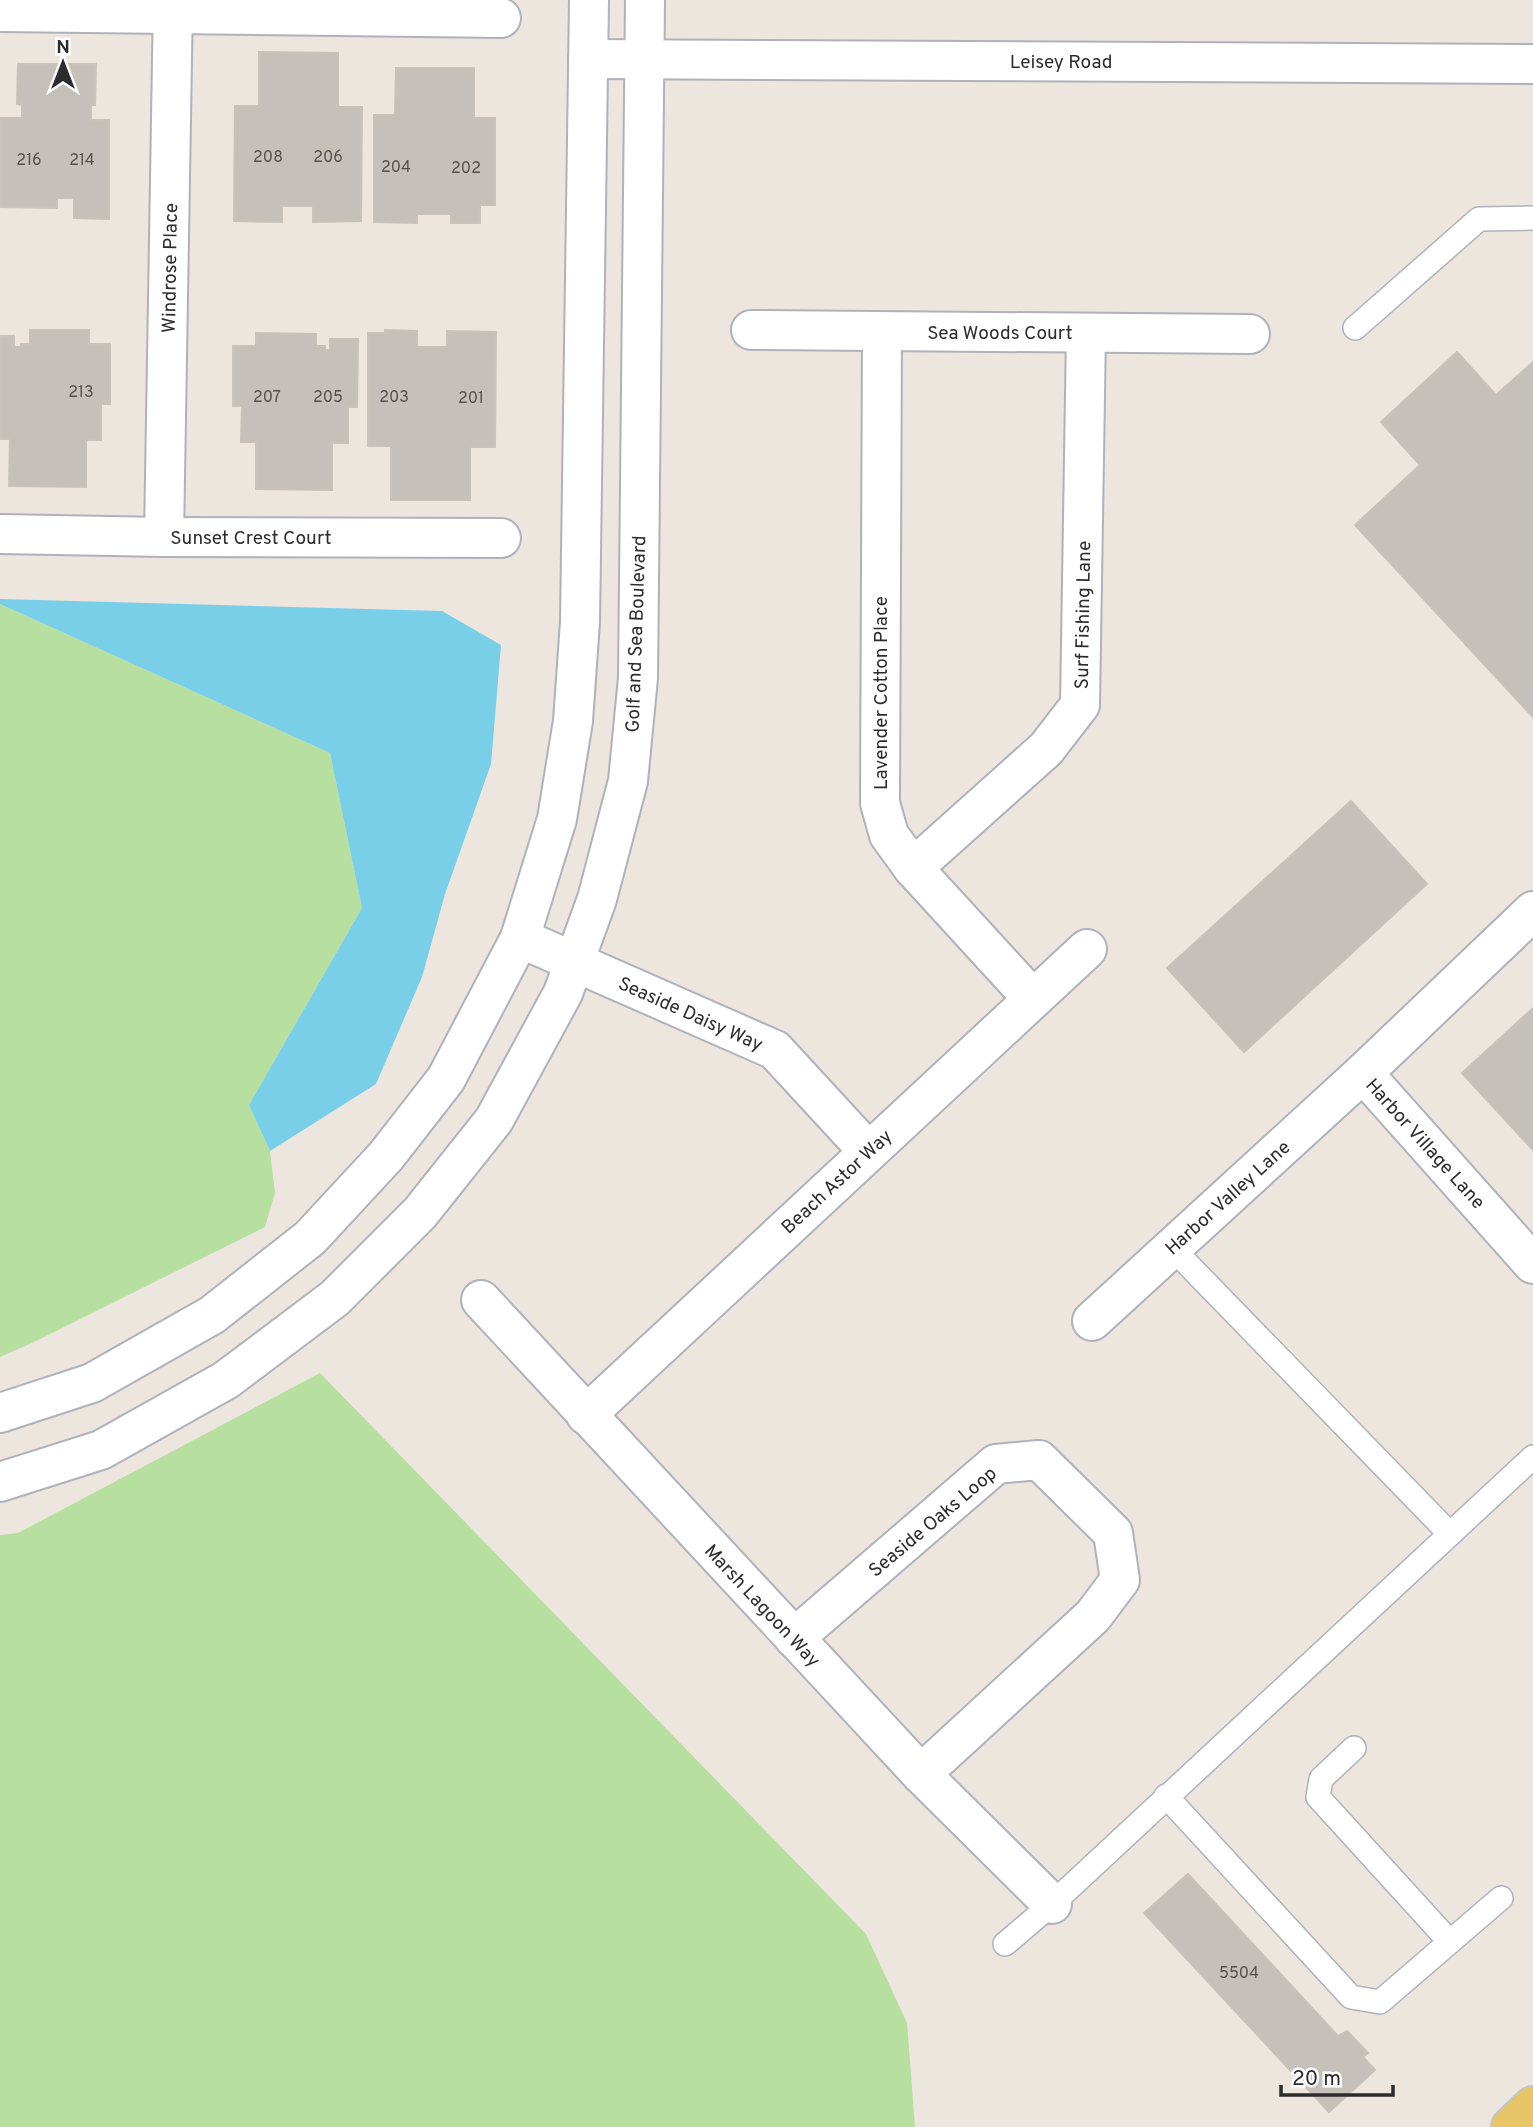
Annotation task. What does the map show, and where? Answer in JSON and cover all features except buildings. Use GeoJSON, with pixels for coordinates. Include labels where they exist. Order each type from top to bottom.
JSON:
{"type":"FeatureCollection","features":[{"type":"Feature","properties":{"kind":"main road"},"geometry":{"type":"LineString","coordinates":[[1511,2127],[1533,2106]]}},
{"type":"Feature","properties":{"kind":"street"},"geometry":{"type":"LineString","coordinates":[[0,1413],[92,1383],[212,1315],[310,1238],[386,1156],[446,1079],[520,937],[557,819],[573,721],[580,608],[589,0]]}},
{"type":"Feature","properties":{"kind":"street","name":"Golf and Sea Boulevard"},"geometry":{"type":"LineString","coordinates":[[0,1482],[101,1450],[226,1380],[335,1298],[420,1213],[494,1119],[563,993],[597,899],[628,781],[638,677],[645,0]]}},
{"type":"Feature","properties":{"kind":"street"},"geometry":{"type":"LineString","coordinates":[[0,12],[173,7],[501,18]]}},
{"type":"Feature","properties":{"kind":"street","name":"Windrose Place"},"geometry":{"type":"LineString","coordinates":[[164,537],[173,7]]}},
{"type":"Feature","properties":{"kind":"street","name":"Leisey Road"},"geometry":{"type":"LineString","coordinates":[[589,59],[1533,64]]}},
{"type":"Feature","properties":{"kind":"street","name":"Sea Woods Court"},"geometry":{"type":"LineString","coordinates":[[751,330],[1250,334]]}},
{"type":"Feature","properties":{"kind":"street","name":"Lavender Cotton Place"},"geometry":{"type":"LineString","coordinates":[[882,332],[880,803],[889,835],[914,868],[1033,999]]}},
{"type":"Feature","properties":{"kind":"street","name":"Surf Fishing Lane"},"geometry":{"type":"LineString","coordinates":[[914,868],[1046,749],[1080,705],[1086,333]]}},
{"type":"Feature","properties":{"kind":"street","name":"Sunset Crest Court"},"geometry":{"type":"LineString","coordinates":[[0,534],[502,538]]}},
{"type":"Feature","properties":{"kind":"street","name":"Harbor Village Lane"},"geometry":{"type":"LineString","coordinates":[[1533,911],[1363,1073],[1533,1264]]}},
{"type":"Feature","properties":{"kind":"street","name":"Seaside Daisy Way"},"geometry":{"type":"LineString","coordinates":[[520,937],[775,1050],[868,1151]]}},
{"type":"Feature","properties":{"kind":"street","name":"Beach Astor Way"},"geometry":{"type":"LineString","coordinates":[[586,1416],[1087,949]]}},
{"type":"Feature","properties":{"kind":"street","name":"Harbor Valley Lane"},"geometry":{"type":"LineString","coordinates":[[1092,1321],[1363,1073]]}},
{"type":"Feature","properties":{"kind":"street","name":"Marsh Lagoon Way"},"geometry":{"type":"LineString","coordinates":[[481,1300],[921,1774],[1052,1904]]}},
{"type":"Feature","properties":{"kind":"street","name":"Seaside Oaks Loop"},"geometry":{"type":"LineString","coordinates":[[794,1638],[996,1464],[1039,1460],[1113,1532],[1120,1580],[1093,1616],[921,1774]]}},
{"type":"Feature","properties":{"kind":"lane"},"geometry":{"type":"LineString","coordinates":[[1355,328],[1479,219],[1533,218]]}},
{"type":"Feature","properties":{"kind":"lane"},"geometry":{"type":"LineString","coordinates":[[1172,1248],[1450,1534]]}},
{"type":"Feature","properties":{"kind":"lane"},"geometry":{"type":"LineString","coordinates":[[1005,1944],[1052,1904],[1533,1457]]}},
{"type":"Feature","properties":{"kind":"lane"},"geometry":{"type":"LineString","coordinates":[[1354,1748],[1321,1779],[1318,1797],[1450,1942]]}},
{"type":"Feature","properties":{"kind":"lane"},"geometry":{"type":"LineString","coordinates":[[1166,1796],[1351,1997],[1380,2002],[1501,1898]]}},
{"type":"Feature","properties":{"kind":"green space"},"geometry":{"type":"Polygon","coordinates":[[[0,604],[330,753],[362,908],[249,1105],[270,1151],[275,1193],[265,1227],[0,1357],[0,604]]]}},
{"type":"Feature","properties":{"kind":"green space"},"geometry":{"type":"Polygon","coordinates":[[[320,1373],[866,1934],[907,2023],[915,2127],[0,2127],[0,1535],[18,1533],[320,1373]]]}},
{"type":"Feature","properties":{"kind":"water"},"geometry":{"type":"Polygon","coordinates":[[[0,599],[442,611],[501,645],[491,764],[445,894],[422,977],[376,1084],[270,1151],[249,1105],[362,908],[330,753],[0,604],[0,599]]]}}]}
